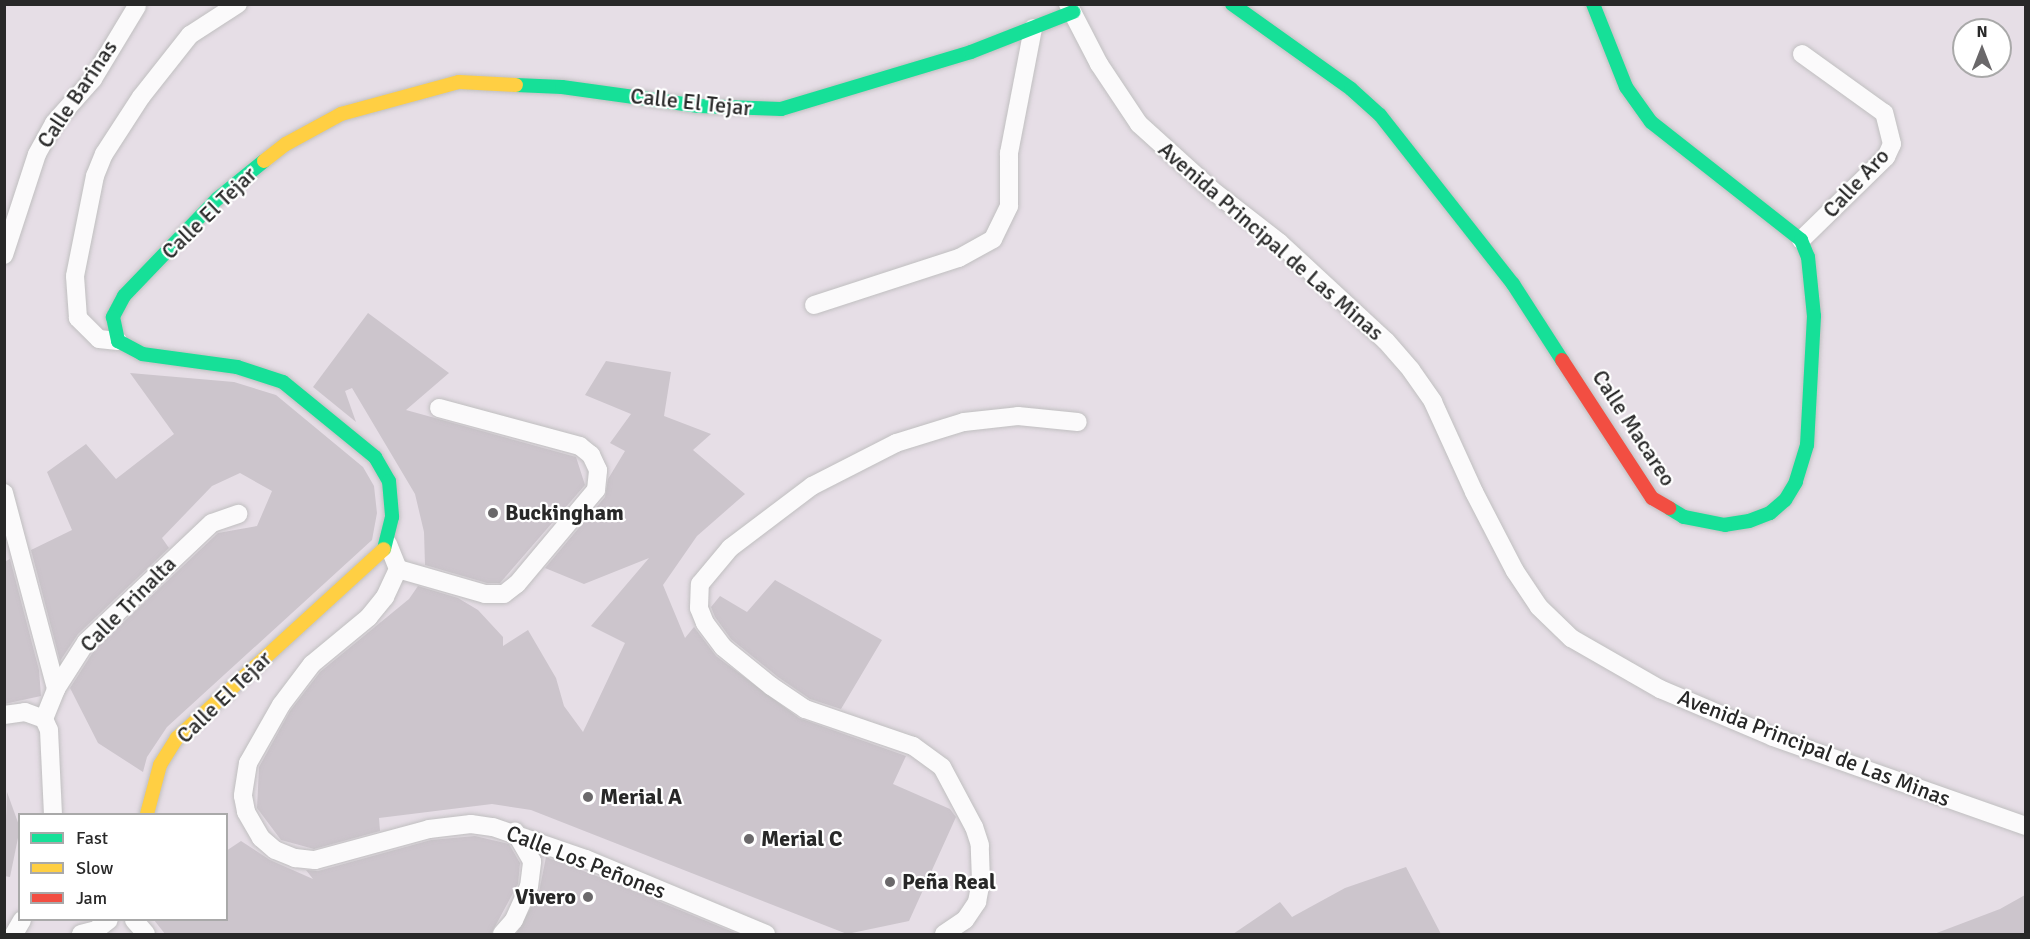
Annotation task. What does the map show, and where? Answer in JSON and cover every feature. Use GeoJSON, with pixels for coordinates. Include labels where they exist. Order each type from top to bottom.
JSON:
{"type":"FeatureCollection","features":[{"type":"Feature","properties":{"kind":"street"},"geometry":{"type":"LineString","coordinates":[[238,4],[190,35],[141,97],[104,154],[94,176],[75,276],[78,318],[99,339],[118,341],[142,354],[266,374],[305,398],[375,457],[389,481],[392,517],[388,544],[398,569],[485,594],[504,594],[517,584],[596,490],[598,470],[591,455],[580,446],[439,408]]}},
{"type":"Feature","properties":{"kind":"street","name":"Calle Macareo"},"geometry":{"type":"LineString","coordinates":[[1232,4],[1351,89],[1380,115],[1513,284],[1652,498],[1684,517],[1725,525],[1749,520],[1770,513],[1796,482],[1808,445],[1814,316],[1814,286],[1801,240]]}},
{"type":"Feature","properties":{"kind":"street"},"geometry":{"type":"LineString","coordinates":[[1593,4],[1626,87],[1651,122],[1801,240]]}},
{"type":"Feature","properties":{"kind":"street","name":"Calle Barinas"},"geometry":{"type":"LineString","coordinates":[[4,255],[37,154],[54,123],[93,79],[136,6]]}},
{"type":"Feature","properties":{"kind":"street","name":"Calle El Tejar"},"geometry":{"type":"LineString","coordinates":[[118,341],[113,316],[124,296],[217,199],[286,144],[341,114],[459,82],[571,88],[699,106],[781,108],[971,52],[1033,28],[1070,8]]}},
{"type":"Feature","properties":{"kind":"street","name":"Avenida Principal de Las Minas"},"geometry":{"type":"LineString","coordinates":[[1070,8],[1099,64],[1139,124],[1212,190],[1280,243],[1386,340],[1411,369],[1433,402],[1515,571],[1539,607],[1571,638],[1660,689],[1773,737],[2025,826]]}},
{"type":"Feature","properties":{"kind":"street"},"geometry":{"type":"LineString","coordinates":[[814,305],[959,258],[993,238],[1009,206],[1009,153],[1033,28]]}},
{"type":"Feature","properties":{"kind":"street","name":"Calle Aro"},"geometry":{"type":"LineString","coordinates":[[1801,240],[1886,157],[1892,144],[1884,113],[1802,54]]}},
{"type":"Feature","properties":{"kind":"street"},"geometry":{"type":"LineString","coordinates":[[944,934],[965,920],[977,902],[981,882],[980,845],[974,827],[942,767],[913,746],[805,709],[762,679],[723,647],[705,623],[699,608],[700,584],[730,548],[804,492],[896,442],[964,423],[1018,416],[1078,423]]}},
{"type":"Feature","properties":{"kind":"street"},"geometry":{"type":"LineString","coordinates":[[4,494],[56,689]]}},
{"type":"Feature","properties":{"kind":"street","name":"Calle Trinalta"},"geometry":{"type":"LineString","coordinates":[[44,719],[56,689],[86,642],[212,523],[238,514]]}},
{"type":"Feature","properties":{"kind":"street","name":"Calle El Tejar"},"geometry":{"type":"LineString","coordinates":[[147,813],[160,765],[177,738],[388,544]]}},
{"type":"Feature","properties":{"kind":"street","name":"Calle Los Peñones"},"geometry":{"type":"LineString","coordinates":[[398,569],[385,597],[369,617],[312,664],[281,705],[246,771],[243,796],[251,825],[275,850],[295,858],[315,860],[429,829],[471,824],[515,832],[766,934]]}},
{"type":"Feature","properties":{"kind":"street"},"geometry":{"type":"LineString","coordinates":[[4,715],[25,712],[44,719],[49,730],[53,813]]}},
{"type":"Feature","properties":{"kind":"street"},"geometry":{"type":"LineString","coordinates":[[502,934],[514,920],[529,887],[532,861],[515,832]]}},
{"type":"Feature","properties":{"kind":"street"},"geometry":{"type":"LineString","coordinates":[[81,934],[96,930],[108,921]]}},
{"type":"Feature","properties":{"kind":"street"},"geometry":{"type":"LineString","coordinates":[[135,921],[146,934]]}},
{"type":"Feature","properties":{"kind":"building","name":"Buckingham"},"geometry":{"type":"Polygon","coordinates":[[[368,313],[449,373],[406,410],[576,457],[585,485],[500,583],[487,583],[425,565],[424,532],[415,494],[352,388],[345,391],[356,422],[313,387],[368,313]]]}},
{"type":"Feature","properties":{"kind":"building"},"geometry":{"type":"Polygon","coordinates":[[[606,361],[671,372],[664,416],[711,434],[693,450],[745,494],[697,536],[663,585],[685,638],[694,627],[716,656],[799,718],[906,756],[893,784],[950,809],[956,817],[909,921],[847,934],[531,810],[492,804],[379,818],[380,831],[314,849],[281,840],[257,808],[259,767],[290,711],[320,672],[409,599],[418,586],[458,598],[478,610],[503,637],[503,646],[528,630],[556,678],[564,706],[583,732],[625,643],[591,626],[649,558],[584,584],[545,568],[605,497],[608,479],[625,451],[610,443],[631,414],[585,395],[606,361]]]}},
{"type":"Feature","properties":{"kind":"building"},"geometry":{"type":"Polygon","coordinates":[[[130,373],[234,382],[276,395],[363,467],[374,486],[377,513],[372,540],[167,727],[147,757],[143,772],[98,743],[70,688],[95,649],[218,533],[257,526],[272,491],[240,473],[212,486],[162,538],[169,548],[78,634],[60,661],[31,550],[72,530],[47,472],[86,444],[116,479],[174,434],[130,373]]]}},
{"type":"Feature","properties":{"kind":"building"},"geometry":{"type":"Polygon","coordinates":[[[10,559],[39,670],[41,696],[4,704],[4,562],[10,559]]]}},
{"type":"Feature","properties":{"kind":"building"},"geometry":{"type":"Polygon","coordinates":[[[775,580],[882,640],[841,709],[810,699],[778,677],[731,639],[715,617],[711,607],[720,596],[747,612],[775,580]]]}},
{"type":"Feature","properties":{"kind":"building"},"geometry":{"type":"Polygon","coordinates":[[[7,792],[18,822],[18,838],[10,877],[4,876],[7,792]]]}},
{"type":"Feature","properties":{"kind":"building"},"geometry":{"type":"Polygon","coordinates":[[[475,836],[509,844],[520,863],[518,884],[491,934],[165,934],[155,921],[228,921],[228,850],[241,841],[270,860],[313,879],[306,870],[318,871],[431,840],[475,836]]]}},
{"type":"Feature","properties":{"kind":"building","name":"Vivero"},"geometry":{"type":"Polygon","coordinates":[[[546,857],[738,934],[516,934],[539,892],[546,857]]]}},
{"type":"Feature","properties":{"kind":"building"},"geometry":{"type":"Polygon","coordinates":[[[1406,867],[1441,934],[1233,934],[1280,902],[1292,917],[1345,888],[1406,867]]]}},
{"type":"Feature","properties":{"kind":"building"},"geometry":{"type":"Polygon","coordinates":[[[2025,895],[2025,934],[1934,934],[2000,909],[2025,895]]]}},
{"type":"Feature","properties":{"kind":"traffic: fast"},"geometry":{"type":"LineString","coordinates":[[1232,4],[1351,89],[1380,115],[1513,284],[1562,360]]}},
{"type":"Feature","properties":{"kind":"traffic: fast"},"geometry":{"type":"LineString","coordinates":[[1593,4],[1626,87],[1651,122],[1801,240],[1808,257],[1814,316],[1807,445],[1796,482],[1785,500],[1770,513],[1749,521],[1725,525],[1684,517],[1669,508]]}},
{"type":"Feature","properties":{"kind":"traffic: fast"},"geometry":{"type":"LineString","coordinates":[[516,85],[562,87],[699,106],[781,109],[971,52],[1073,12]]}},
{"type":"Feature","properties":{"kind":"traffic: fast"},"geometry":{"type":"LineString","coordinates":[[264,161],[217,199],[124,296],[113,317],[118,341],[142,354],[237,367],[283,382],[375,457],[389,481],[392,517],[384,549]]}},
{"type":"Feature","properties":{"kind":"traffic: slow"},"geometry":{"type":"LineString","coordinates":[[264,161],[286,144],[341,114],[459,82],[516,85]]}},
{"type":"Feature","properties":{"kind":"traffic: slow"},"geometry":{"type":"LineString","coordinates":[[147,813],[160,765],[177,738],[384,549]]}},
{"type":"Feature","properties":{"kind":"traffic: jam"},"geometry":{"type":"LineString","coordinates":[[1562,360],[1652,498],[1669,508]]}},
{"type":"Feature","properties":{"kind":"place","name":"Buckingham"},"geometry":{"type":"Point","coordinates":[493,513]}},
{"type":"Feature","properties":{"kind":"place","name":"Merial A"},"geometry":{"type":"Point","coordinates":[588,797]}},
{"type":"Feature","properties":{"kind":"place","name":"Merial C"},"geometry":{"type":"Point","coordinates":[749,839]}},
{"type":"Feature","properties":{"kind":"place","name":"Peña Real"},"geometry":{"type":"Point","coordinates":[890,882]}},
{"type":"Feature","properties":{"kind":"place","name":"Vivero"},"geometry":{"type":"Point","coordinates":[588,897]}}]}
